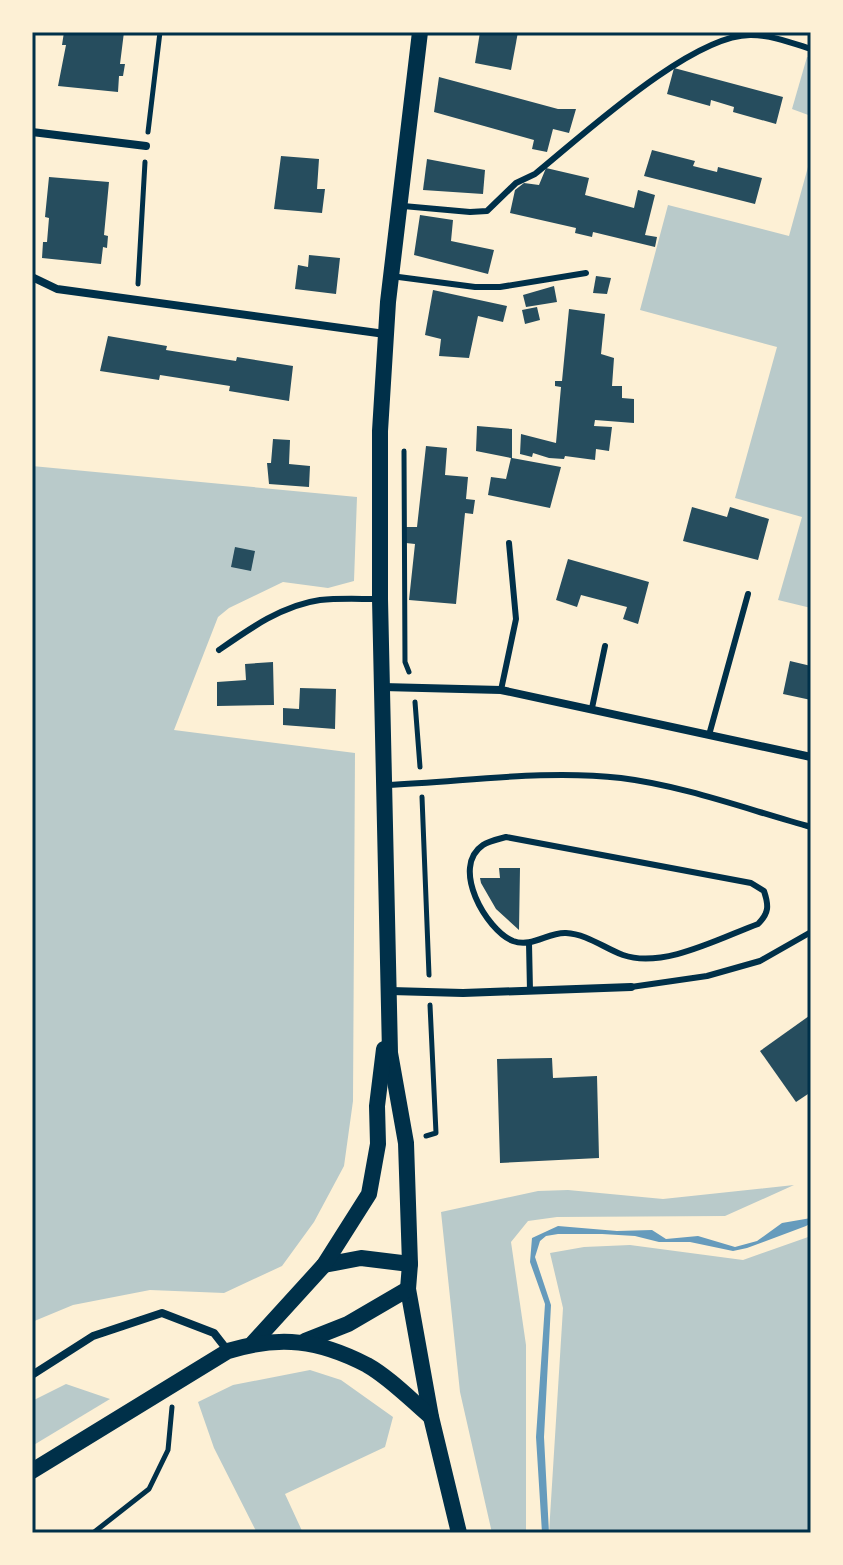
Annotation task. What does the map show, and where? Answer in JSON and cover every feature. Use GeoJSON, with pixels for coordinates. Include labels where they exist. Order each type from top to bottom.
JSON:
{"type":"FeatureCollection","features":[{"type":"Feature","properties":{"kind":"main road"},"geometry":{"type":"LineString","coordinates":[[420,32],[385,334],[380,431],[380,599],[390,1053],[406,1143],[408,1289],[431,1417],[459,1533]]}},
{"type":"Feature","properties":{"kind":"main road"},"geometry":{"type":"LineString","coordinates":[[253,1343],[324,1265],[369,1194],[378,1144],[377,1106],[391,991]]}},
{"type":"Feature","properties":{"kind":"main road"},"geometry":{"type":"LineString","coordinates":[[324,1265],[361,1258],[410,1264]]}},
{"type":"Feature","properties":{"kind":"main road"},"geometry":{"type":"LineString","coordinates":[[32,1471],[228,1351],[253,1343],[305,1341],[348,1324],[408,1289]]}},
{"type":"Feature","properties":{"kind":"main road"},"geometry":{"type":"LineString","coordinates":[[305,1341],[369,1366],[431,1417]]}},
{"type":"Feature","properties":{"kind":"street"},"geometry":{"type":"LineString","coordinates":[[32,132],[146,146]]}},
{"type":"Feature","properties":{"kind":"street"},"geometry":{"type":"LineString","coordinates":[[32,277],[57,289],[385,334]]}},
{"type":"Feature","properties":{"kind":"street"},"geometry":{"type":"LineString","coordinates":[[382,687],[501,690],[811,757]]}},
{"type":"Feature","properties":{"kind":"street"},"geometry":{"type":"LineString","coordinates":[[391,991],[429,993],[631,987]]}},
{"type":"Feature","properties":{"kind":"street"},"geometry":{"type":"LineString","coordinates":[[32,1375],[93,1336],[162,1313],[214,1333],[228,1351]]}},
{"type":"Feature","properties":{"kind":"lane"},"geometry":{"type":"LineString","coordinates":[[400,205],[487,211],[516,183],[535,174],[671,64],[720,41],[749,35],[811,49]]}},
{"type":"Feature","properties":{"kind":"lane"},"geometry":{"type":"LineString","coordinates":[[391,276],[475,287],[500,287],[586,273]]}},
{"type":"Feature","properties":{"kind":"lane"},"geometry":{"type":"LineString","coordinates":[[501,690],[516,619],[509,543]]}},
{"type":"Feature","properties":{"kind":"lane"},"geometry":{"type":"LineString","coordinates":[[709,735],[748,594]]}},
{"type":"Feature","properties":{"kind":"lane"},"geometry":{"type":"LineString","coordinates":[[219,650],[244,632],[304,604],[319,600],[380,599]]}},
{"type":"Feature","properties":{"kind":"lane"},"geometry":{"type":"LineString","coordinates":[[592,708],[605,646]]}},
{"type":"Feature","properties":{"kind":"lane"},"geometry":{"type":"LineString","coordinates":[[384,785],[560,776],[619,778],[659,785],[811,827]]}},
{"type":"Feature","properties":{"kind":"lane"},"geometry":{"type":"LineString","coordinates":[[506,837],[751,883],[764,891],[768,904],[767,915],[758,924],[679,954],[641,958],[563,932],[529,943],[513,941],[496,928],[472,892],[469,877],[472,859],[482,845],[506,837]]}},
{"type":"Feature","properties":{"kind":"lane"},"geometry":{"type":"LineString","coordinates":[[631,987],[707,976],[760,961],[811,932]]}},
{"type":"Feature","properties":{"kind":"lane"},"geometry":{"type":"LineString","coordinates":[[529,943],[530,991]]}},
{"type":"Feature","properties":{"kind":"path"},"geometry":{"type":"LineString","coordinates":[[137,301],[146,146],[160,32]]}},
{"type":"Feature","properties":{"kind":"path"},"geometry":{"type":"LineString","coordinates":[[404,441],[405,662],[414,687],[421,784],[436,1133],[406,1143]]}},
{"type":"Feature","properties":{"kind":"path"},"geometry":{"type":"LineString","coordinates":[[93,1533],[149,1489],[168,1450],[174,1386]]}},
{"type":"Feature","properties":{"kind":"shaded area"},"geometry":{"type":"Polygon","coordinates":[[[807,57],[811,58],[811,116],[792,109],[807,57]]]}},
{"type":"Feature","properties":{"kind":"shaded area"},"geometry":{"type":"Polygon","coordinates":[[[811,156],[811,608],[778,600],[802,517],[735,498],[777,347],[640,310],[668,205],[789,236],[811,156]]]}},
{"type":"Feature","properties":{"kind":"shaded area"},"geometry":{"type":"Polygon","coordinates":[[[32,466],[357,497],[354,581],[328,588],[283,582],[229,608],[218,617],[174,730],[355,753],[353,1101],[344,1166],[314,1222],[282,1266],[224,1293],[150,1290],[73,1305],[32,1322],[32,466]]]}},
{"type":"Feature","properties":{"kind":"shaded area"},"geometry":{"type":"Polygon","coordinates":[[[794,1185],[725,1216],[557,1217],[528,1221],[511,1242],[526,1345],[526,1533],[492,1533],[460,1392],[441,1212],[538,1191],[568,1190],[663,1199],[794,1185]]]}},
{"type":"Feature","properties":{"kind":"shaded area"},"geometry":{"type":"Polygon","coordinates":[[[811,1236],[811,1533],[549,1533],[563,1308],[550,1253],[584,1247],[630,1245],[743,1260],[811,1236]]]}},
{"type":"Feature","properties":{"kind":"shaded area"},"geometry":{"type":"Polygon","coordinates":[[[310,1370],[341,1380],[393,1417],[385,1447],[285,1494],[303,1533],[257,1533],[214,1448],[198,1402],[233,1385],[310,1370]]]}},
{"type":"Feature","properties":{"kind":"shaded area"},"geometry":{"type":"Polygon","coordinates":[[[66,1384],[110,1399],[32,1446],[32,1401],[66,1384]]]}},
{"type":"Feature","properties":{"kind":"water"},"geometry":{"type":"Polygon","coordinates":[[[811,1218],[811,1223],[806,1226],[733,1251],[690,1242],[659,1242],[635,1236],[602,1234],[558,1234],[546,1236],[540,1241],[535,1257],[551,1305],[544,1437],[549,1533],[542,1533],[536,1437],[545,1304],[530,1262],[532,1238],[558,1226],[617,1231],[652,1230],[666,1239],[698,1236],[735,1247],[757,1241],[782,1223],[811,1218]]]}},
{"type":"Feature","properties":{"kind":"building"},"geometry":{"type":"Polygon","coordinates":[[[64,32],[124,32],[120,64],[125,64],[123,76],[119,76],[118,92],[58,86],[66,45],[62,45],[64,32]]]}},
{"type":"Feature","properties":{"kind":"building"},"geometry":{"type":"Polygon","coordinates":[[[480,32],[518,32],[511,70],[475,63],[480,32]]]}},
{"type":"Feature","properties":{"kind":"building"},"geometry":{"type":"Polygon","coordinates":[[[674,68],[783,97],[776,124],[733,112],[734,107],[711,100],[710,106],[667,94],[674,68]]]}},
{"type":"Feature","properties":{"kind":"building"},"geometry":{"type":"Polygon","coordinates":[[[439,77],[558,109],[576,109],[569,133],[553,129],[547,152],[532,149],[534,140],[434,112],[439,77]]]}},
{"type":"Feature","properties":{"kind":"building"},"geometry":{"type":"Polygon","coordinates":[[[652,150],[695,161],[693,166],[717,172],[718,167],[762,178],[755,204],[644,176],[652,150]]]}},
{"type":"Feature","properties":{"kind":"building"},"geometry":{"type":"Polygon","coordinates":[[[281,156],[319,159],[317,189],[325,189],[322,213],[274,209],[281,156]]]}},
{"type":"Feature","properties":{"kind":"building"},"geometry":{"type":"Polygon","coordinates":[[[427,159],[485,170],[483,194],[423,190],[427,159]]]}},
{"type":"Feature","properties":{"kind":"building"},"geometry":{"type":"Polygon","coordinates":[[[546,168],[589,178],[585,195],[634,208],[638,190],[655,195],[645,235],[657,237],[655,247],[593,232],[592,237],[575,233],[576,228],[510,213],[515,190],[524,183],[539,185],[546,168]]]}},
{"type":"Feature","properties":{"kind":"building"},"geometry":{"type":"Polygon","coordinates":[[[49,177],[109,182],[104,235],[108,236],[107,248],[103,247],[101,264],[42,258],[43,242],[47,242],[49,218],[45,217],[49,177]]]}},
{"type":"Feature","properties":{"kind":"building"},"geometry":{"type":"Polygon","coordinates":[[[420,215],[453,220],[451,241],[494,250],[488,274],[414,255],[420,215]]]}},
{"type":"Feature","properties":{"kind":"building"},"geometry":{"type":"Polygon","coordinates":[[[309,255],[340,258],[336,294],[295,289],[298,265],[308,267],[309,255]]]}},
{"type":"Feature","properties":{"kind":"building"},"geometry":{"type":"Polygon","coordinates":[[[596,276],[611,278],[607,294],[593,293],[596,276]]]}},
{"type":"Feature","properties":{"kind":"building"},"geometry":{"type":"Polygon","coordinates":[[[554,286],[557,302],[526,307],[523,295],[554,286]]]}},
{"type":"Feature","properties":{"kind":"building"},"geometry":{"type":"Polygon","coordinates":[[[433,290],[507,306],[503,322],[478,316],[469,358],[439,356],[441,339],[425,335],[433,290]]]}},
{"type":"Feature","properties":{"kind":"building"},"geometry":{"type":"Polygon","coordinates":[[[537,307],[540,320],[525,324],[522,310],[537,307]]]}},
{"type":"Feature","properties":{"kind":"building"},"geometry":{"type":"Polygon","coordinates":[[[569,309],[605,314],[601,354],[614,358],[612,386],[622,386],[622,398],[634,399],[634,423],[595,420],[594,426],[612,427],[609,451],[596,449],[595,460],[520,454],[521,434],[556,443],[561,387],[555,386],[555,381],[562,381],[569,309]]]}},
{"type":"Feature","properties":{"kind":"building"},"geometry":{"type":"Polygon","coordinates":[[[108,336],[167,346],[166,350],[293,366],[289,401],[229,391],[230,386],[160,375],[159,380],[100,371],[108,336]]]}},
{"type":"Feature","properties":{"kind":"building"},"geometry":{"type":"Polygon","coordinates":[[[477,426],[512,429],[512,458],[561,467],[550,508],[488,495],[491,477],[506,479],[511,458],[476,451],[477,426]]]}},
{"type":"Feature","properties":{"kind":"building"},"geometry":{"type":"Polygon","coordinates":[[[273,439],[290,440],[289,464],[310,466],[309,487],[269,484],[267,463],[271,463],[273,439]]]}},
{"type":"Feature","properties":{"kind":"building"},"geometry":{"type":"Polygon","coordinates":[[[426,446],[447,448],[445,475],[468,477],[466,499],[475,500],[473,514],[465,513],[456,604],[409,600],[415,544],[406,543],[406,527],[417,527],[426,446]]]}},
{"type":"Feature","properties":{"kind":"building"},"geometry":{"type":"Polygon","coordinates":[[[692,507],[727,517],[730,507],[769,519],[758,560],[683,541],[692,507]]]}},
{"type":"Feature","properties":{"kind":"building"},"geometry":{"type":"Polygon","coordinates":[[[235,547],[255,551],[251,571],[231,567],[235,547]]]}},
{"type":"Feature","properties":{"kind":"building"},"geometry":{"type":"Polygon","coordinates":[[[568,559],[649,582],[638,624],[623,619],[627,607],[581,595],[577,607],[556,600],[568,559]]]}},
{"type":"Feature","properties":{"kind":"building"},"geometry":{"type":"Polygon","coordinates":[[[790,661],[811,666],[811,700],[783,694],[790,661]]]}},
{"type":"Feature","properties":{"kind":"building"},"geometry":{"type":"Polygon","coordinates":[[[273,662],[274,705],[217,706],[217,682],[246,680],[245,664],[273,662]]]}},
{"type":"Feature","properties":{"kind":"building"},"geometry":{"type":"Polygon","coordinates":[[[300,688],[336,689],[335,729],[283,725],[283,708],[299,709],[300,688]]]}},
{"type":"Feature","properties":{"kind":"building"},"geometry":{"type":"Polygon","coordinates":[[[499,868],[520,868],[519,930],[496,909],[481,883],[480,878],[500,878],[499,868]]]}},
{"type":"Feature","properties":{"kind":"building"},"geometry":{"type":"Polygon","coordinates":[[[809,1016],[811,1092],[796,1102],[760,1051],[809,1016]]]}},
{"type":"Feature","properties":{"kind":"building"},"geometry":{"type":"Polygon","coordinates":[[[552,1058],[553,1078],[597,1076],[599,1158],[500,1163],[497,1059],[552,1058]]]}}]}
